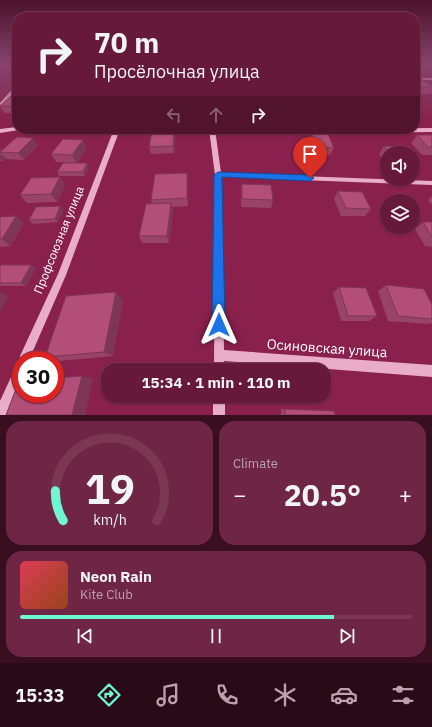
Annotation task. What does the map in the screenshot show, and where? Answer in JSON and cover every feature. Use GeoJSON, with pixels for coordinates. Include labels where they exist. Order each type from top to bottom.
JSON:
{"type":"FeatureCollection","features":[{"type":"Feature","properties":{"kind":"street"},"geometry":{"type":"LineString","coordinates":[[0,106],[12,92]]}},
{"type":"Feature","properties":{"kind":"street"},"geometry":{"type":"LineString","coordinates":[[0,131],[12,130]]}},
{"type":"Feature","properties":{"kind":"street"},"geometry":{"type":"LineString","coordinates":[[420,130],[432,130]]}},
{"type":"Feature","properties":{"kind":"street","name":"Профсоюзная улица"},"geometry":{"type":"LineString","coordinates":[[28,351],[62,275],[115,134]]}},
{"type":"Feature","properties":{"kind":"street"},"geometry":{"type":"LineString","coordinates":[[213,134],[218,175],[219,363]]}},
{"type":"Feature","properties":{"kind":"street"},"geometry":{"type":"LineString","coordinates":[[218,175],[432,183]]}},
{"type":"Feature","properties":{"kind":"street","name":"Осиновская улица"},"geometry":{"type":"LineString","coordinates":[[219,355],[432,371]]}},
{"type":"Feature","properties":{"kind":"street"},"geometry":{"type":"LineString","coordinates":[[0,415],[12,388]]}},
{"type":"Feature","properties":{"kind":"street"},"geometry":{"type":"LineString","coordinates":[[218,415],[219,403]]}},
{"type":"Feature","properties":{"kind":"building"},"geometry":{"type":"Polygon","coordinates":[[[420,82],[427,82],[432,87],[420,88],[420,82]]]}},
{"type":"Feature","properties":{"kind":"building"},"geometry":{"type":"Polygon","coordinates":[[[12,95],[12,106],[0,106],[12,95]]]}},
{"type":"Feature","properties":{"kind":"building"},"geometry":{"type":"Polygon","coordinates":[[[151,134],[174,134],[173,146],[149,147],[151,134]]]}},
{"type":"Feature","properties":{"kind":"building"},"geometry":{"type":"Polygon","coordinates":[[[311,134],[328,134],[334,148],[317,147],[311,134]]]}},
{"type":"Feature","properties":{"kind":"building"},"geometry":{"type":"Polygon","coordinates":[[[417,135],[432,135],[432,147],[428,147],[417,135]]]}},
{"type":"Feature","properties":{"kind":"building"},"geometry":{"type":"Polygon","coordinates":[[[17,137],[33,138],[18,153],[0,152],[17,137]]]}},
{"type":"Feature","properties":{"kind":"building"},"geometry":{"type":"Polygon","coordinates":[[[63,139],[83,140],[72,155],[51,154],[63,139]]]}},
{"type":"Feature","properties":{"kind":"building"},"geometry":{"type":"Polygon","coordinates":[[[63,163],[87,163],[83,172],[57,172],[63,163]]]}},
{"type":"Feature","properties":{"kind":"building"},"geometry":{"type":"Polygon","coordinates":[[[187,173],[187,198],[151,200],[155,174],[187,173]]]}},
{"type":"Feature","properties":{"kind":"building"},"geometry":{"type":"Polygon","coordinates":[[[60,177],[51,194],[20,195],[31,178],[60,177]]]}},
{"type":"Feature","properties":{"kind":"building"},"geometry":{"type":"Polygon","coordinates":[[[242,184],[271,185],[273,200],[242,199],[242,184]]]}},
{"type":"Feature","properties":{"kind":"building"},"geometry":{"type":"Polygon","coordinates":[[[338,191],[362,192],[371,209],[346,208],[338,191]]]}},
{"type":"Feature","properties":{"kind":"building"},"geometry":{"type":"Polygon","coordinates":[[[171,203],[167,236],[139,236],[146,204],[171,203]]]}},
{"type":"Feature","properties":{"kind":"building"},"geometry":{"type":"Polygon","coordinates":[[[60,206],[55,219],[29,220],[36,207],[60,206]]]}},
{"type":"Feature","properties":{"kind":"building"},"geometry":{"type":"Polygon","coordinates":[[[16,216],[2,239],[0,239],[0,217],[16,216]]]}},
{"type":"Feature","properties":{"kind":"building"},"geometry":{"type":"Polygon","coordinates":[[[423,222],[432,222],[432,237],[423,222]]]}},
{"type":"Feature","properties":{"kind":"building"},"geometry":{"type":"Polygon","coordinates":[[[0,265],[31,265],[21,283],[0,283],[0,265]]]}},
{"type":"Feature","properties":{"kind":"building"},"geometry":{"type":"Polygon","coordinates":[[[386,285],[424,289],[432,305],[432,319],[398,316],[386,285]]]}},
{"type":"Feature","properties":{"kind":"building"},"geometry":{"type":"Polygon","coordinates":[[[339,287],[366,288],[377,316],[348,316],[339,287]]]}},
{"type":"Feature","properties":{"kind":"building"},"geometry":{"type":"Polygon","coordinates":[[[116,292],[104,352],[64,355],[64,351],[47,351],[66,296],[116,292]]]}},
{"type":"Feature","properties":{"kind":"building"},"geometry":{"type":"Polygon","coordinates":[[[82,376],[72,415],[6,415],[12,399],[12,403],[64,403],[64,377],[82,376]]]}},
{"type":"Feature","properties":{"kind":"building"},"geometry":{"type":"Polygon","coordinates":[[[285,409],[334,411],[335,415],[285,415],[285,409]]]}},
{"type":"Feature","properties":{"kind":"route"},"geometry":{"type":"LineString","coordinates":[[219,325],[218,175],[310,178]]}}]}
